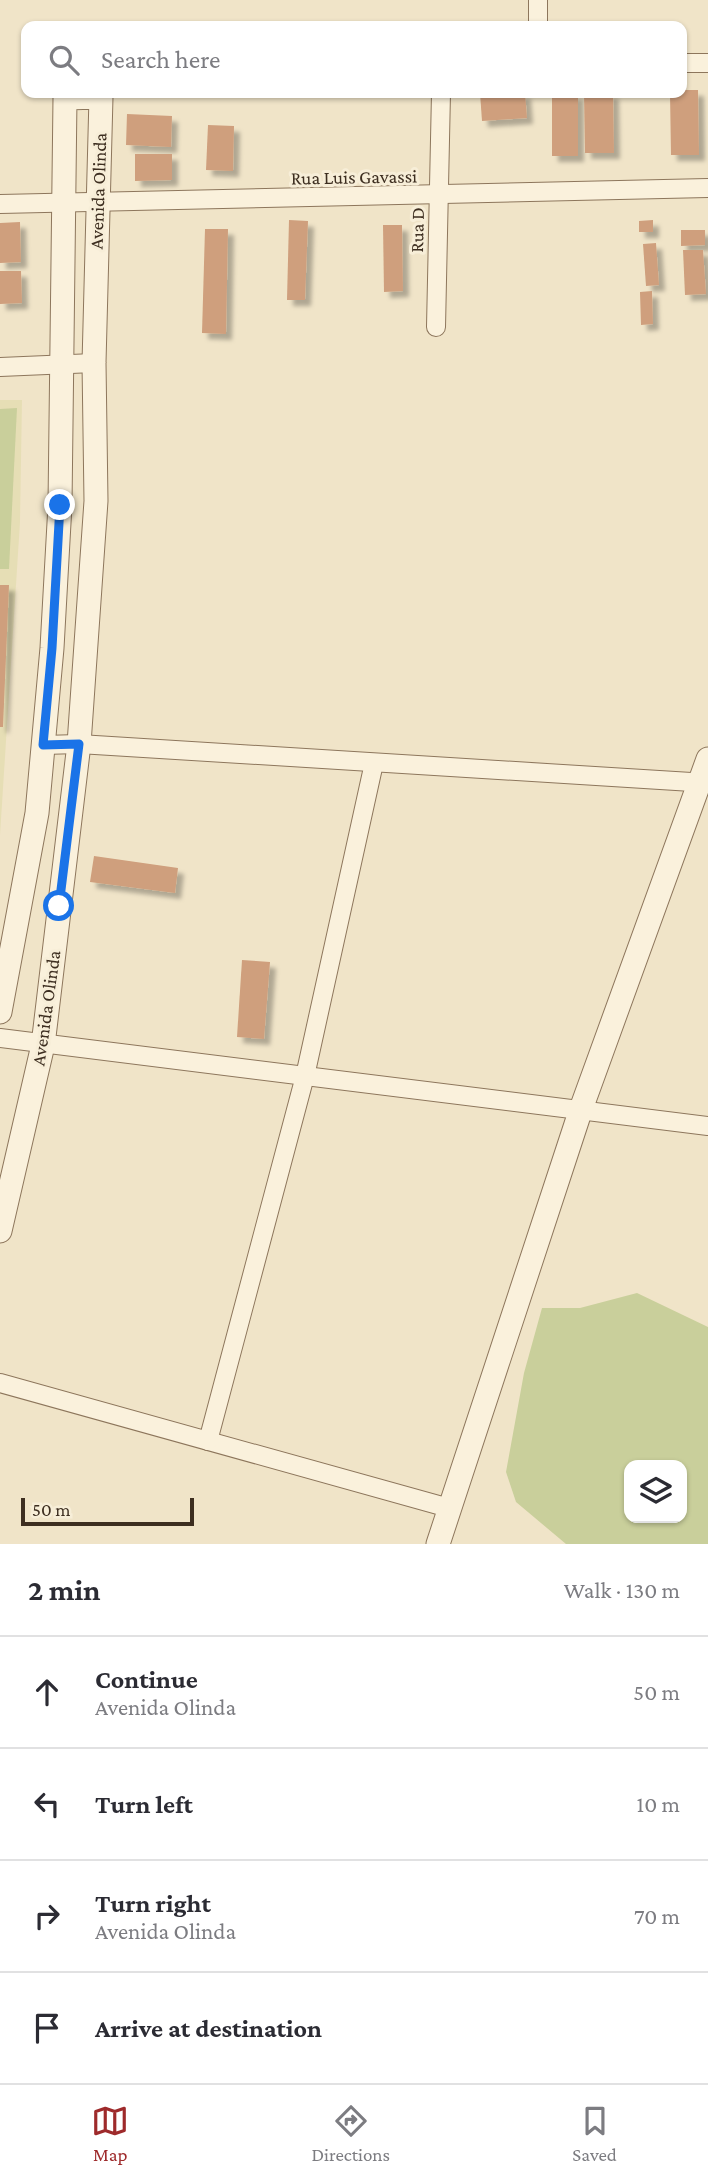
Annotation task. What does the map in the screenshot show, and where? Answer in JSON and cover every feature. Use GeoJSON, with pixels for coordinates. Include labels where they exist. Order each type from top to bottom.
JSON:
{"type":"FeatureCollection","features":[{"type":"Feature","properties":{"kind":"street"},"geometry":{"type":"LineString","coordinates":[[538,0],[538,21]]}},
{"type":"Feature","properties":{"kind":"street"},"geometry":{"type":"LineString","coordinates":[[687,63],[708,63]]}},
{"type":"Feature","properties":{"kind":"street","name":"Avenida Olinda"},"geometry":{"type":"LineString","coordinates":[[0,1012],[37,813],[52,648],[60,505],[65,99],[83,98]]}},
{"type":"Feature","properties":{"kind":"street","name":"Avenida Olinda"},"geometry":{"type":"LineString","coordinates":[[1,1218],[43,1045],[79,744],[96,500],[93,363],[101,98]]}},
{"type":"Feature","properties":{"kind":"street","name":"Rua D"},"geometry":{"type":"LineString","coordinates":[[436,327],[441,98]]}},
{"type":"Feature","properties":{"kind":"street","name":"Rua Luis Gavassi"},"geometry":{"type":"LineString","coordinates":[[0,204],[438,197],[708,188]]}},
{"type":"Feature","properties":{"kind":"street"},"geometry":{"type":"LineString","coordinates":[[0,368],[93,363]]}},
{"type":"Feature","properties":{"kind":"street"},"geometry":{"type":"LineString","coordinates":[[43,745],[79,744],[704,783]]}},
{"type":"Feature","properties":{"kind":"street"},"geometry":{"type":"LineString","coordinates":[[438,1544],[581,1109],[704,783],[708,759]]}},
{"type":"Feature","properties":{"kind":"street"},"geometry":{"type":"LineString","coordinates":[[208,1441],[305,1076],[374,763]]}},
{"type":"Feature","properties":{"kind":"street"},"geometry":{"type":"LineString","coordinates":[[0,1038],[708,1126]]}},
{"type":"Feature","properties":{"kind":"street"},"geometry":{"type":"LineString","coordinates":[[0,1383],[449,1508]]}},
{"type":"Feature","properties":{"kind":"shaded area"},"geometry":{"type":"Polygon","coordinates":[[[0,400],[22,400],[20,522],[0,835],[0,400]]]}},
{"type":"Feature","properties":{"kind":"green space"},"geometry":{"type":"Polygon","coordinates":[[[17,408],[9,569],[0,569],[0,409],[17,408]]]}},
{"type":"Feature","properties":{"kind":"green space"},"geometry":{"type":"Polygon","coordinates":[[[637,1293],[708,1327],[708,1544],[566,1544],[516,1502],[506,1472],[524,1373],[542,1308],[580,1308],[637,1293]]]}},
{"type":"Feature","properties":{"kind":"building"},"geometry":{"type":"Polygon","coordinates":[[[687,90],[698,90],[699,155],[671,155],[670,98],[687,98],[687,90]]]}},
{"type":"Feature","properties":{"kind":"building"},"geometry":{"type":"Polygon","coordinates":[[[480,98],[525,98],[527,118],[482,121],[480,98]]]}},
{"type":"Feature","properties":{"kind":"building"},"geometry":{"type":"Polygon","coordinates":[[[552,98],[578,98],[578,156],[552,156],[552,98]]]}},
{"type":"Feature","properties":{"kind":"building"},"geometry":{"type":"Polygon","coordinates":[[[584,98],[613,98],[614,153],[585,153],[584,98]]]}},
{"type":"Feature","properties":{"kind":"building"},"geometry":{"type":"Polygon","coordinates":[[[127,114],[172,116],[171,147],[126,145],[127,114]]]}},
{"type":"Feature","properties":{"kind":"building"},"geometry":{"type":"Polygon","coordinates":[[[208,125],[234,126],[233,171],[206,170],[208,125]]]}},
{"type":"Feature","properties":{"kind":"building"},"geometry":{"type":"Polygon","coordinates":[[[135,154],[172,154],[172,180],[135,181],[135,154]]]}},
{"type":"Feature","properties":{"kind":"building"},"geometry":{"type":"Polygon","coordinates":[[[289,220],[308,221],[305,300],[287,300],[289,220]]]}},
{"type":"Feature","properties":{"kind":"building"},"geometry":{"type":"Polygon","coordinates":[[[653,220],[653,232],[639,232],[639,221],[653,220]]]}},
{"type":"Feature","properties":{"kind":"building"},"geometry":{"type":"Polygon","coordinates":[[[20,222],[21,262],[0,263],[0,223],[20,222]]]}},
{"type":"Feature","properties":{"kind":"building"},"geometry":{"type":"Polygon","coordinates":[[[383,225],[402,225],[403,291],[384,292],[383,225]]]}},
{"type":"Feature","properties":{"kind":"building"},"geometry":{"type":"Polygon","coordinates":[[[205,229],[228,229],[226,334],[202,333],[205,229]]]}},
{"type":"Feature","properties":{"kind":"building"},"geometry":{"type":"Polygon","coordinates":[[[681,230],[705,230],[705,245],[681,246],[681,230]]]}},
{"type":"Feature","properties":{"kind":"building"},"geometry":{"type":"Polygon","coordinates":[[[656,243],[659,285],[646,286],[643,244],[656,243]]]}},
{"type":"Feature","properties":{"kind":"building"},"geometry":{"type":"Polygon","coordinates":[[[683,250],[703,250],[706,294],[685,295],[683,250]]]}},
{"type":"Feature","properties":{"kind":"building"},"geometry":{"type":"Polygon","coordinates":[[[0,271],[21,271],[22,303],[0,304],[0,271]]]}},
{"type":"Feature","properties":{"kind":"building"},"geometry":{"type":"Polygon","coordinates":[[[652,291],[653,324],[641,325],[640,292],[652,291]]]}},
{"type":"Feature","properties":{"kind":"building"},"geometry":{"type":"Polygon","coordinates":[[[0,585],[9,585],[3,727],[0,727],[0,585]]]}},
{"type":"Feature","properties":{"kind":"building"},"geometry":{"type":"Polygon","coordinates":[[[94,856],[178,868],[175,893],[90,882],[94,856]]]}},
{"type":"Feature","properties":{"kind":"building"},"geometry":{"type":"Polygon","coordinates":[[[242,960],[270,962],[264,1039],[237,1037],[242,960]]]}},
{"type":"Feature","properties":{"kind":"route"},"geometry":{"type":"LineString","coordinates":[[59,906],[79,744],[43,745],[52,648],[60,505]]}}]}
